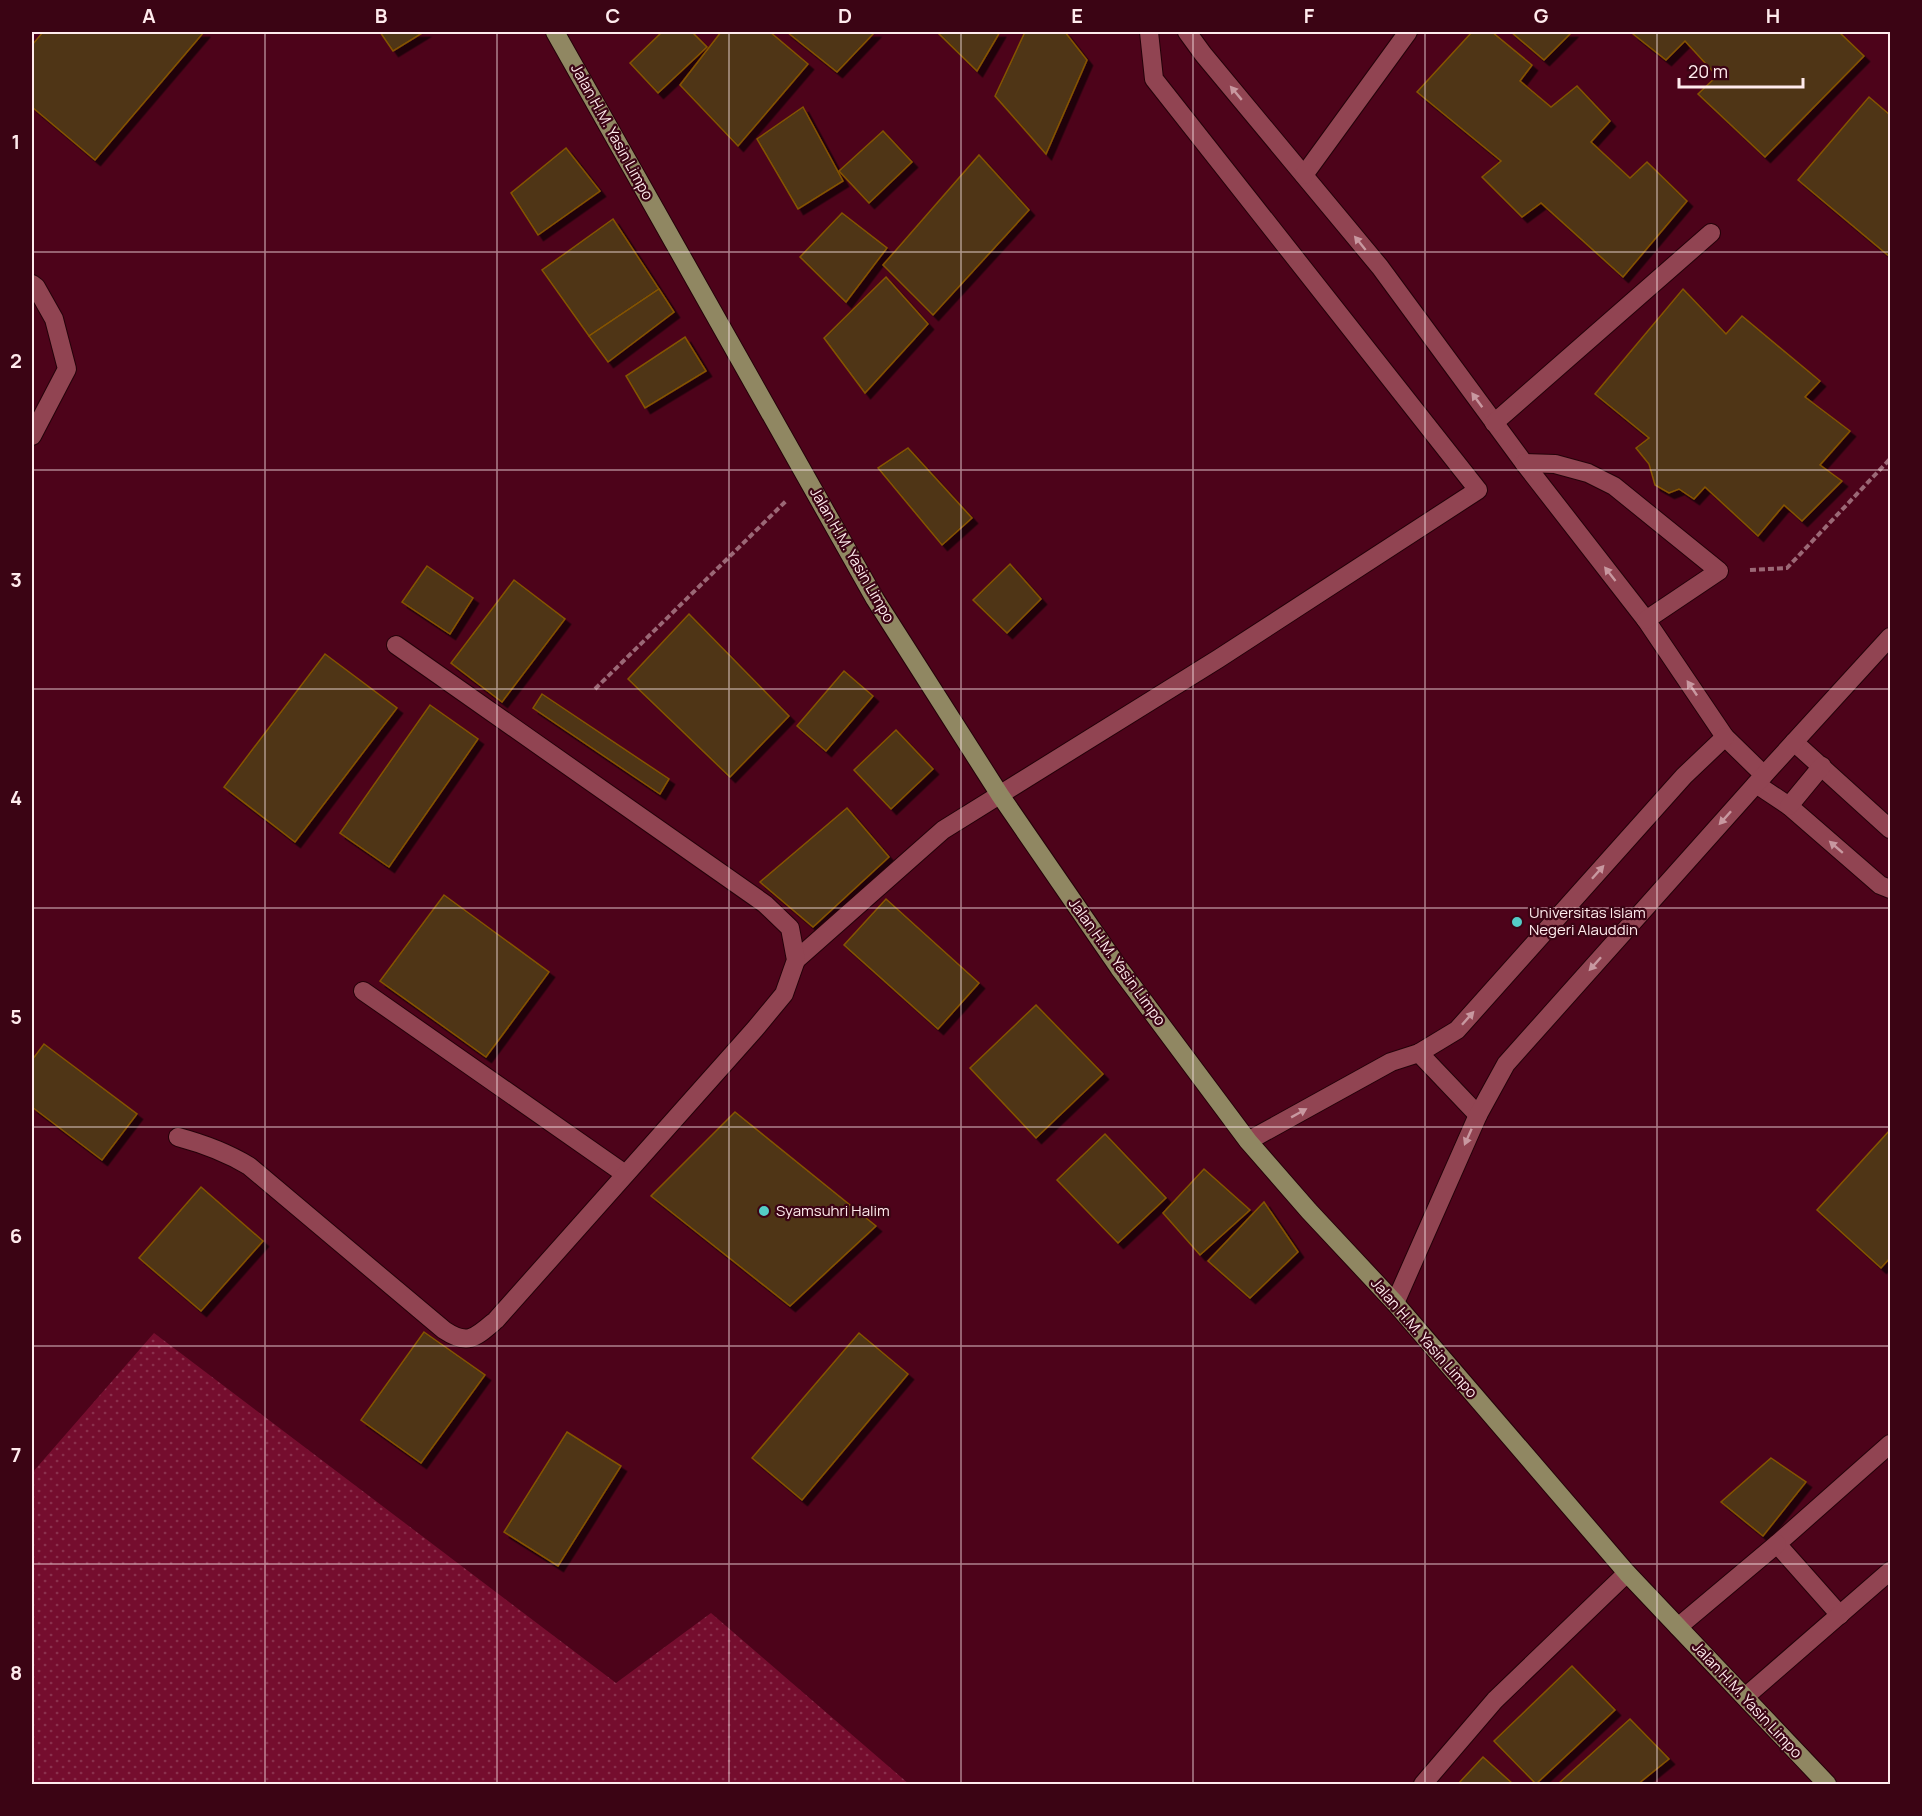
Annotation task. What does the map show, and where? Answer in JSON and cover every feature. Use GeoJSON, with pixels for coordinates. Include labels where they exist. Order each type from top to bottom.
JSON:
{"type":"FeatureCollection","features":[{"type":"Feature","properties":{"kind":"main road","name":"Jalan H.M. Yasin Limpo"},"geometry":{"type":"LineString","coordinates":[[555,32],[875,599],[1000,795],[1119,968],[1248,1141],[1309,1211],[1395,1303],[1627,1573],[1827,1785]]}},
{"type":"Feature","properties":{"kind":"street"},"geometry":{"type":"LineString","coordinates":[[178,1137],[230,1154],[249,1166],[444,1330],[462,1340],[470,1338],[482,1332],[496,1320],[755,1029],[784,994],[796,960],[943,830],[1218,659],[1478,490],[1154,79],[1149,32]]}},
{"type":"Feature","properties":{"kind":"street"},"geometry":{"type":"LineString","coordinates":[[1187,32],[1380,267],[1524,464],[1646,620],[1725,737],[1760,779],[1890,892]]}},
{"type":"Feature","properties":{"kind":"street"},"geometry":{"type":"LineString","coordinates":[[1304,175],[1408,32]]}},
{"type":"Feature","properties":{"kind":"street"},"geometry":{"type":"LineString","coordinates":[[1494,423],[1711,233]]}},
{"type":"Feature","properties":{"kind":"street"},"geometry":{"type":"LineString","coordinates":[[32,284],[54,319],[68,369],[32,436]]}},
{"type":"Feature","properties":{"kind":"street"},"geometry":{"type":"LineString","coordinates":[[1524,464],[1555,464],[1588,473],[1614,486],[1719,571],[1646,620]]}},
{"type":"Feature","properties":{"kind":"street"},"geometry":{"type":"LineString","coordinates":[[1395,1303],[1478,1115],[1506,1064],[1890,637]]}},
{"type":"Feature","properties":{"kind":"street"},"geometry":{"type":"LineString","coordinates":[[396,645],[765,904],[790,928],[796,960]]}},
{"type":"Feature","properties":{"kind":"street"},"geometry":{"type":"LineString","coordinates":[[1248,1141],[1391,1062],[1419,1053],[1457,1030],[1684,776],[1725,737]]}},
{"type":"Feature","properties":{"kind":"street"},"geometry":{"type":"LineString","coordinates":[[1794,742],[1890,829]]}},
{"type":"Feature","properties":{"kind":"street"},"geometry":{"type":"LineString","coordinates":[[1789,806],[1822,766]]}},
{"type":"Feature","properties":{"kind":"street"},"geometry":{"type":"LineString","coordinates":[[363,991],[626,1174]]}},
{"type":"Feature","properties":{"kind":"street"},"geometry":{"type":"LineString","coordinates":[[1419,1053],[1478,1115]]}},
{"type":"Feature","properties":{"kind":"street"},"geometry":{"type":"LineString","coordinates":[[1678,1627],[1890,1444]]}},
{"type":"Feature","properties":{"kind":"street"},"geometry":{"type":"LineString","coordinates":[[1776,1544],[1840,1615]]}},
{"type":"Feature","properties":{"kind":"street"},"geometry":{"type":"LineString","coordinates":[[1745,1697],[1890,1570]]}},
{"type":"Feature","properties":{"kind":"street"},"geometry":{"type":"LineString","coordinates":[[1423,1785],[1495,1700],[1627,1573]]}},
{"type":"Feature","properties":{"kind":"path"},"geometry":{"type":"LineString","coordinates":[[1719,571],[1787,568],[1890,459]]}},
{"type":"Feature","properties":{"kind":"path"},"geometry":{"type":"LineString","coordinates":[[595,689],[808,479]]}},
{"type":"Feature","properties":{"kind":"shaded area"},"geometry":{"type":"Polygon","coordinates":[[[154,1333],[616,1683],[711,1613],[909,1784],[32,1784],[32,1473],[154,1333]]]}},
{"type":"Feature","properties":{"kind":"building"},"geometry":{"type":"Polygon","coordinates":[[[43,32],[204,32],[95,160],[32,107],[32,45],[43,32]]]}},
{"type":"Feature","properties":{"kind":"building"},"geometry":{"type":"Polygon","coordinates":[[[380,32],[424,32],[393,51],[380,32]]]}},
{"type":"Feature","properties":{"kind":"building"},"geometry":{"type":"Polygon","coordinates":[[[662,32],[692,32],[707,47],[658,93],[630,63],[662,32]]]}},
{"type":"Feature","properties":{"kind":"building"},"geometry":{"type":"Polygon","coordinates":[[[721,32],[770,32],[808,64],[738,146],[680,85],[721,32]]]}},
{"type":"Feature","properties":{"kind":"building"},"geometry":{"type":"Polygon","coordinates":[[[787,32],[875,32],[837,72],[787,32]]]}},
{"type":"Feature","properties":{"kind":"building"},"geometry":{"type":"Polygon","coordinates":[[[937,32],[1000,32],[977,71],[937,32]]]}},
{"type":"Feature","properties":{"kind":"building"},"geometry":{"type":"Polygon","coordinates":[[[1025,32],[1065,32],[1087,60],[1046,154],[995,96],[1025,32]]]}},
{"type":"Feature","properties":{"kind":"building"},"geometry":{"type":"Polygon","coordinates":[[[1472,32],[1492,32],[1532,65],[1520,81],[1551,107],[1577,86],[1610,121],[1591,142],[1630,178],[1647,162],[1687,201],[1623,277],[1541,203],[1522,217],[1482,177],[1501,161],[1417,92],[1472,32]]]}},
{"type":"Feature","properties":{"kind":"building"},"geometry":{"type":"Polygon","coordinates":[[[1511,32],[1572,32],[1544,60],[1511,32]]]}},
{"type":"Feature","properties":{"kind":"building"},"geometry":{"type":"Polygon","coordinates":[[[1635,32],[1839,32],[1864,56],[1765,157],[1698,94],[1717,76],[1685,41],[1666,60],[1633,34],[1635,32]]]}},
{"type":"Feature","properties":{"kind":"building"},"geometry":{"type":"Polygon","coordinates":[[[1869,97],[1890,115],[1890,257],[1798,180],[1869,97]]]}},
{"type":"Feature","properties":{"kind":"building"},"geometry":{"type":"Polygon","coordinates":[[[803,107],[843,181],[798,209],[757,139],[803,107]]]}},
{"type":"Feature","properties":{"kind":"building"},"geometry":{"type":"Polygon","coordinates":[[[883,131],[912,162],[869,203],[839,171],[883,131]]]}},
{"type":"Feature","properties":{"kind":"building"},"geometry":{"type":"Polygon","coordinates":[[[566,148],[600,191],[538,235],[511,193],[566,148]]]}},
{"type":"Feature","properties":{"kind":"building"},"geometry":{"type":"Polygon","coordinates":[[[979,155],[1029,210],[933,315],[883,265],[979,155]]]}},
{"type":"Feature","properties":{"kind":"building"},"geometry":{"type":"Polygon","coordinates":[[[842,213],[887,248],[846,302],[800,257],[842,213]]]}},
{"type":"Feature","properties":{"kind":"building"},"geometry":{"type":"Polygon","coordinates":[[[613,219],[659,289],[589,336],[542,270],[613,219]]]}},
{"type":"Feature","properties":{"kind":"building"},"geometry":{"type":"Polygon","coordinates":[[[886,277],[928,324],[865,393],[824,338],[886,277]]]}},
{"type":"Feature","properties":{"kind":"building"},"geometry":{"type":"Polygon","coordinates":[[[659,289],[674,312],[608,362],[589,336],[659,289]]]}},
{"type":"Feature","properties":{"kind":"building"},"geometry":{"type":"Polygon","coordinates":[[[1683,289],[1726,334],[1742,316],[1820,381],[1805,397],[1850,431],[1820,465],[1842,481],[1802,521],[1784,505],[1758,536],[1705,487],[1694,499],[1679,489],[1669,493],[1655,485],[1649,464],[1636,448],[1649,438],[1595,394],[1683,289]]]}},
{"type":"Feature","properties":{"kind":"building"},"geometry":{"type":"Polygon","coordinates":[[[685,337],[706,371],[645,408],[626,376],[685,337]]]}},
{"type":"Feature","properties":{"kind":"building"},"geometry":{"type":"Polygon","coordinates":[[[908,448],[972,518],[942,545],[878,468],[908,448]]]}},
{"type":"Feature","properties":{"kind":"building"},"geometry":{"type":"Polygon","coordinates":[[[1010,564],[1041,599],[1007,633],[973,600],[1010,564]]]}},
{"type":"Feature","properties":{"kind":"building"},"geometry":{"type":"Polygon","coordinates":[[[427,566],[473,598],[450,634],[402,602],[427,566]]]}},
{"type":"Feature","properties":{"kind":"building"},"geometry":{"type":"Polygon","coordinates":[[[514,580],[565,619],[502,702],[451,663],[514,580]]]}},
{"type":"Feature","properties":{"kind":"building"},"geometry":{"type":"Polygon","coordinates":[[[689,614],[789,716],[730,777],[628,679],[689,614]]]}},
{"type":"Feature","properties":{"kind":"building"},"geometry":{"type":"Polygon","coordinates":[[[325,654],[397,708],[295,842],[224,787],[325,654]]]}},
{"type":"Feature","properties":{"kind":"building"},"geometry":{"type":"Polygon","coordinates":[[[844,671],[873,696],[826,751],[797,726],[844,671]]]}},
{"type":"Feature","properties":{"kind":"building"},"geometry":{"type":"Polygon","coordinates":[[[542,694],[669,779],[660,794],[533,708],[542,694]]]}},
{"type":"Feature","properties":{"kind":"building"},"geometry":{"type":"Polygon","coordinates":[[[430,705],[478,739],[389,867],[340,833],[430,705]]]}},
{"type":"Feature","properties":{"kind":"building"},"geometry":{"type":"Polygon","coordinates":[[[896,730],[933,769],[891,809],[854,770],[896,730]]]}},
{"type":"Feature","properties":{"kind":"building"},"geometry":{"type":"Polygon","coordinates":[[[847,808],[889,857],[813,927],[760,882],[847,808]]]}},
{"type":"Feature","properties":{"kind":"building"},"geometry":{"type":"Polygon","coordinates":[[[444,895],[549,972],[486,1057],[380,981],[444,895]]]}},
{"type":"Feature","properties":{"kind":"building"},"geometry":{"type":"Polygon","coordinates":[[[886,899],[979,983],[938,1029],[844,945],[886,899]]]}},
{"type":"Feature","properties":{"kind":"building"},"geometry":{"type":"Polygon","coordinates":[[[1036,1005],[1103,1074],[1036,1138],[970,1068],[1036,1005]]]}},
{"type":"Feature","properties":{"kind":"building"},"geometry":{"type":"Polygon","coordinates":[[[44,1044],[137,1114],[102,1160],[32,1107],[32,1060],[44,1044]]]}},
{"type":"Feature","properties":{"kind":"building","name":"Syamsuhri Halim"},"geometry":{"type":"Polygon","coordinates":[[[735,1112],[876,1226],[790,1306],[651,1196],[735,1112]]]}},
{"type":"Feature","properties":{"kind":"building"},"geometry":{"type":"Polygon","coordinates":[[[1890,1130],[1890,1258],[1881,1268],[1817,1210],[1890,1130]]]}},
{"type":"Feature","properties":{"kind":"building"},"geometry":{"type":"Polygon","coordinates":[[[1105,1134],[1166,1198],[1118,1243],[1057,1180],[1105,1134]]]}},
{"type":"Feature","properties":{"kind":"building"},"geometry":{"type":"Polygon","coordinates":[[[1204,1169],[1250,1210],[1200,1255],[1163,1213],[1204,1169]]]}},
{"type":"Feature","properties":{"kind":"building"},"geometry":{"type":"Polygon","coordinates":[[[201,1187],[263,1241],[201,1311],[139,1258],[201,1187]]]}},
{"type":"Feature","properties":{"kind":"building"},"geometry":{"type":"Polygon","coordinates":[[[1264,1202],[1298,1252],[1250,1298],[1208,1261],[1264,1202]]]}},
{"type":"Feature","properties":{"kind":"building"},"geometry":{"type":"Polygon","coordinates":[[[424,1332],[485,1375],[421,1463],[361,1420],[424,1332]]]}},
{"type":"Feature","properties":{"kind":"building"},"geometry":{"type":"Polygon","coordinates":[[[859,1333],[908,1374],[802,1500],[752,1458],[859,1333]]]}},
{"type":"Feature","properties":{"kind":"building"},"geometry":{"type":"Polygon","coordinates":[[[567,1432],[621,1466],[558,1566],[504,1532],[567,1432]]]}},
{"type":"Feature","properties":{"kind":"building"},"geometry":{"type":"Polygon","coordinates":[[[1771,1458],[1806,1482],[1763,1536],[1721,1502],[1771,1458]]]}},
{"type":"Feature","properties":{"kind":"building"},"geometry":{"type":"Polygon","coordinates":[[[1572,1666],[1615,1710],[1536,1784],[1494,1741],[1572,1666]]]}},
{"type":"Feature","properties":{"kind":"building"},"geometry":{"type":"Polygon","coordinates":[[[1630,1719],[1669,1759],[1638,1784],[1558,1784],[1630,1719]]]}},
{"type":"Feature","properties":{"kind":"building"},"geometry":{"type":"Polygon","coordinates":[[[1483,1757],[1513,1784],[1458,1784],[1483,1757]]]}},
{"type":"Feature","properties":{"kind":"place","name":"Universitas Islam Negeri Alauddin"},"geometry":{"type":"Point","coordinates":[1517,922]}},
{"type":"Feature","properties":{"kind":"place","name":"Syamsuhri Halim"},"geometry":{"type":"Point","coordinates":[764,1211]}}]}
